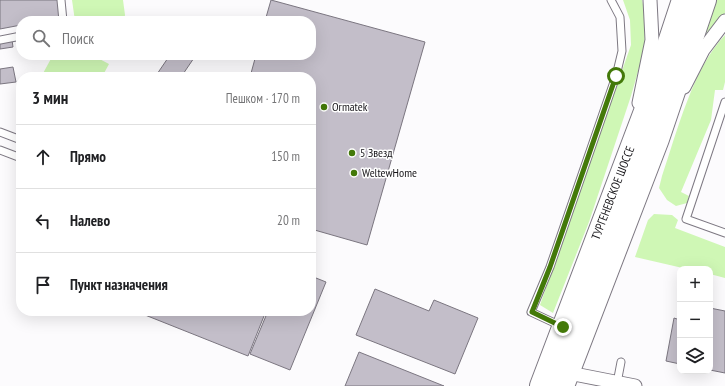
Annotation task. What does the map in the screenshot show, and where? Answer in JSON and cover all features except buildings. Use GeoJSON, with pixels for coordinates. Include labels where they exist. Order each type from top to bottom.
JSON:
{"type":"FeatureCollection","features":[{"type":"Feature","properties":{"kind":"highway","name":"ТУРГЕНЕВСКОЕ ШОССЕ"},"geometry":{"type":"LineString","coordinates":[[541,386],[624,163],[655,85],[683,0]]}},
{"type":"Feature","properties":{"kind":"highway","name":"ТУРГЕНЕВСКОЕ ШОССЕ"},"geometry":{"type":"LineString","coordinates":[[566,380],[658,139],[705,0]]}},
{"type":"Feature","properties":{"kind":"street"},"geometry":{"type":"LineString","coordinates":[[624,163],[650,56],[653,25],[650,0]]}},
{"type":"Feature","properties":{"kind":"street"},"geometry":{"type":"LineString","coordinates":[[658,139],[703,50],[725,21]]}},
{"type":"Feature","properties":{"kind":"street"},"geometry":{"type":"LineString","coordinates":[[566,380],[617,382],[634,386]]}},
{"type":"Feature","properties":{"kind":"lane"},"geometry":{"type":"LineString","coordinates":[[61,0],[63,16]]}},
{"type":"Feature","properties":{"kind":"lane"},"geometry":{"type":"LineString","coordinates":[[563,327],[532,312],[550,267],[616,76],[622,50],[620,16],[611,0]]}},
{"type":"Feature","properties":{"kind":"lane"},"geometry":{"type":"LineString","coordinates":[[0,40],[16,37]]}},
{"type":"Feature","properties":{"kind":"lane"},"geometry":{"type":"LineString","coordinates":[[725,102],[686,219],[725,232]]}},
{"type":"Feature","properties":{"kind":"lane"},"geometry":{"type":"LineString","coordinates":[[0,132],[16,138]]}},
{"type":"Feature","properties":{"kind":"lane"},"geometry":{"type":"LineString","coordinates":[[0,150],[16,156]]}},
{"type":"Feature","properties":{"kind":"lane"},"geometry":{"type":"LineString","coordinates":[[617,382],[621,362]]}},
{"type":"Feature","properties":{"kind":"green space"},"geometry":{"type":"Polygon","coordinates":[[[72,0],[123,0],[125,16],[74,16],[72,0]]]}},
{"type":"Feature","properties":{"kind":"green space"},"geometry":{"type":"Polygon","coordinates":[[[623,0],[642,0],[644,9],[645,47],[631,96],[589,222],[553,313],[540,305],[631,45],[630,20],[623,0]]]}},
{"type":"Feature","properties":{"kind":"green space"},"geometry":{"type":"Polygon","coordinates":[[[711,0],[725,0],[725,13],[698,42],[711,0]]]}},
{"type":"Feature","properties":{"kind":"green space"},"geometry":{"type":"Polygon","coordinates":[[[725,35],[725,82],[723,90],[715,90],[711,120],[681,192],[689,196],[687,203],[676,206],[667,200],[659,188],[662,176],[687,101],[695,83],[714,49],[725,35]]]}},
{"type":"Feature","properties":{"kind":"green space"},"geometry":{"type":"Polygon","coordinates":[[[50,60],[101,60],[109,64],[105,72],[44,72],[50,60]]]}},
{"type":"Feature","properties":{"kind":"green space"},"geometry":{"type":"Polygon","coordinates":[[[654,214],[672,215],[678,220],[675,228],[725,247],[725,278],[713,275],[713,266],[677,267],[635,257],[648,220],[654,214]]]}},
{"type":"Feature","properties":{"kind":"place","name":"Ormatek"},"geometry":{"type":"Point","coordinates":[324,107]}},
{"type":"Feature","properties":{"kind":"place","name":"5 Звезд"},"geometry":{"type":"Point","coordinates":[352,153]}},
{"type":"Feature","properties":{"kind":"place","name":"WeltewHome"},"geometry":{"type":"Point","coordinates":[354,173]}},
{"type":"Feature","properties":{"kind":"route"},"geometry":{"type":"LineString","coordinates":[[563,327],[532,312],[550,267],[616,76]]}}]}
